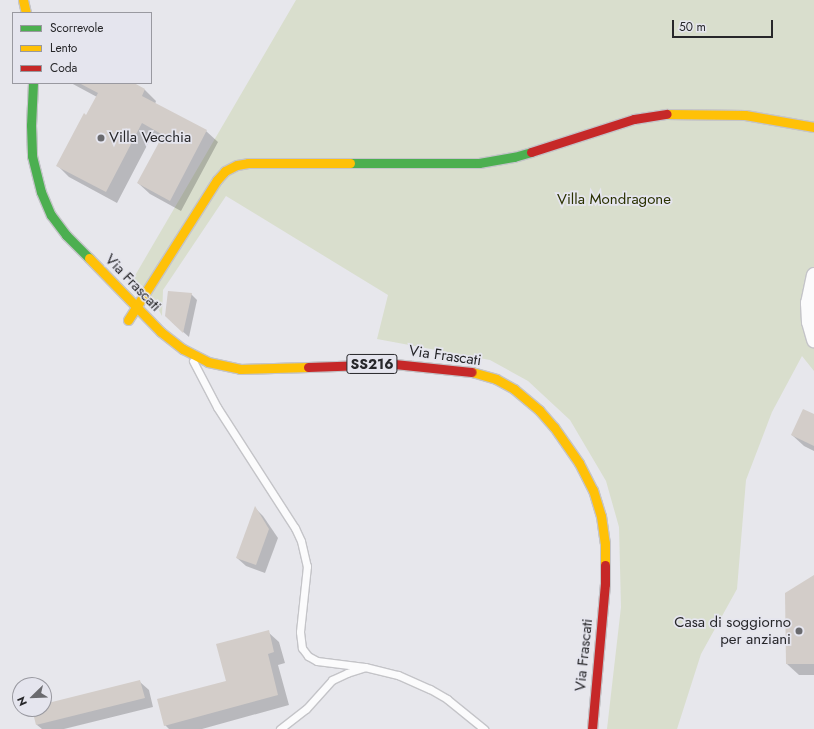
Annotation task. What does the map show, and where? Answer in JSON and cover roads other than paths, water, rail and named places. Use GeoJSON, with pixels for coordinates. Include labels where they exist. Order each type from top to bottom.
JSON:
{"type":"FeatureCollection","features":[{"type":"Feature","properties":{"kind":"main road"},"geometry":{"type":"LineString","coordinates":[[23,0],[26,12]]}},
{"type":"Feature","properties":{"kind":"main road","name":"Via Frascati"},"geometry":{"type":"LineString","coordinates":[[33,84],[32,151],[37,179],[44,202],[62,230],[136,307],[161,332],[190,353],[214,364],[240,369],[382,364],[460,370],[481,374],[503,382],[514,389],[539,410],[566,443],[585,474],[595,498],[603,526],[606,548],[605,584],[592,729]]}},
{"type":"Feature","properties":{"kind":"main road"},"geometry":{"type":"LineString","coordinates":[[128,320],[217,180],[225,172],[237,165],[248,163],[479,163],[518,155],[634,119],[670,113],[745,115],[814,127]]}},
{"type":"Feature","properties":{"kind":"street"},"geometry":{"type":"LineString","coordinates":[[814,275],[809,297],[808,310],[814,340]]}},
{"type":"Feature","properties":{"kind":"lane"},"geometry":{"type":"LineString","coordinates":[[190,353],[214,402],[295,528],[301,541],[306,566],[300,632],[302,648],[308,656],[317,661],[365,667],[388,672],[427,687],[447,699],[484,729]]}},
{"type":"Feature","properties":{"kind":"lane"},"geometry":{"type":"LineString","coordinates":[[280,729],[306,709],[332,680],[365,667]]}},
{"type":"Feature","properties":{"kind":"place","name":"Villa Vecchia"},"geometry":{"type":"Point","coordinates":[101,138]}},
{"type":"Feature","properties":{"kind":"place","name":"Casa di soggiorno per anziani"},"geometry":{"type":"Point","coordinates":[799,631]}},
{"type":"Feature","properties":{"kind":"park label","name":"Villa Mondragone"},"geometry":{"type":"Point","coordinates":[614,200]}}]}
